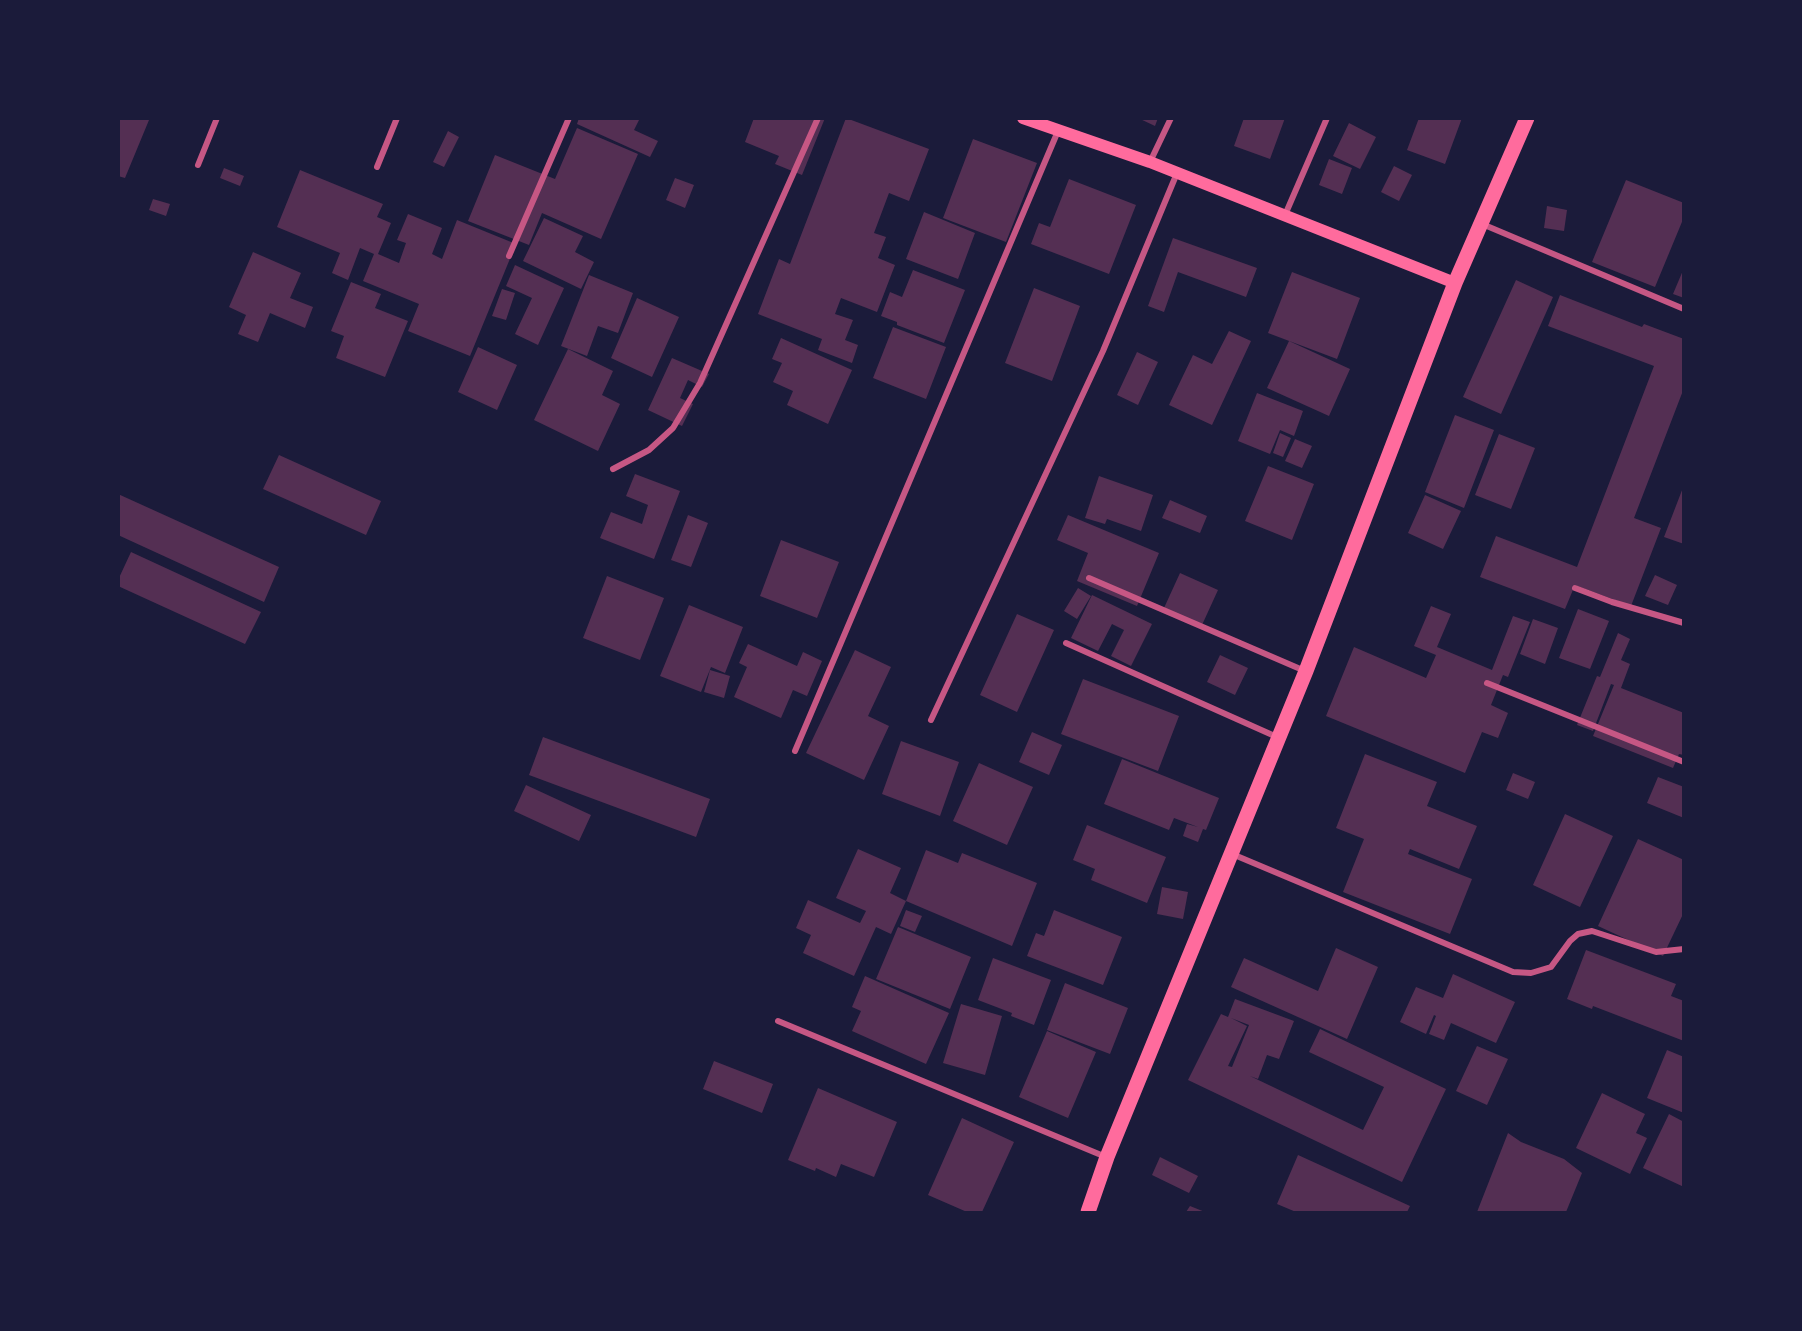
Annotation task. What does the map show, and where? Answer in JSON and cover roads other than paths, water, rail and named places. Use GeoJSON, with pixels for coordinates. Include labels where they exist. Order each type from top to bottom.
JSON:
{"type":"FeatureCollection","features":[{"type":"Feature","properties":{"kind":"main road"},"geometry":{"type":"LineString","coordinates":[[1023,118],[1150,162],[1455,283]]}},
{"type":"Feature","properties":{"kind":"main road"},"geometry":{"type":"LineString","coordinates":[[1088,1212],[1107,1157],[1277,737],[1306,671],[1455,283],[1527,118]]}},
{"type":"Feature","properties":{"kind":"street"},"geometry":{"type":"LineString","coordinates":[[198,165],[217,118]]}},
{"type":"Feature","properties":{"kind":"street"},"geometry":{"type":"LineString","coordinates":[[377,167],[398,118]]}},
{"type":"Feature","properties":{"kind":"street"},"geometry":{"type":"LineString","coordinates":[[509,256],[569,118]]}},
{"type":"Feature","properties":{"kind":"street"},"geometry":{"type":"LineString","coordinates":[[613,469],[649,450],[673,428],[700,383],[818,118]]}},
{"type":"Feature","properties":{"kind":"street"},"geometry":{"type":"LineString","coordinates":[[1150,162],[1171,118]]}},
{"type":"Feature","properties":{"kind":"street"},"geometry":{"type":"LineString","coordinates":[[1285,216],[1327,118]]}},
{"type":"Feature","properties":{"kind":"street"},"geometry":{"type":"LineString","coordinates":[[795,751],[1059,130]]}},
{"type":"Feature","properties":{"kind":"street"},"geometry":{"type":"LineString","coordinates":[[931,720],[1103,351],[1177,173]]}},
{"type":"Feature","properties":{"kind":"street"},"geometry":{"type":"LineString","coordinates":[[1482,223],[1683,309]]}},
{"type":"Feature","properties":{"kind":"street"},"geometry":{"type":"LineString","coordinates":[[1089,578],[1306,671]]}},
{"type":"Feature","properties":{"kind":"street"},"geometry":{"type":"LineString","coordinates":[[1575,588],[1612,602],[1683,623]]}},
{"type":"Feature","properties":{"kind":"street"},"geometry":{"type":"LineString","coordinates":[[1066,643],[1277,737]]}},
{"type":"Feature","properties":{"kind":"street"},"geometry":{"type":"LineString","coordinates":[[1487,683],[1683,762]]}},
{"type":"Feature","properties":{"kind":"street"},"geometry":{"type":"LineString","coordinates":[[1231,853],[1513,972],[1531,973],[1551,967],[1570,941],[1578,934],[1592,931],[1656,951],[1683,949]]}},
{"type":"Feature","properties":{"kind":"street"},"geometry":{"type":"LineString","coordinates":[[778,1021],[1107,1157]]}}]}
